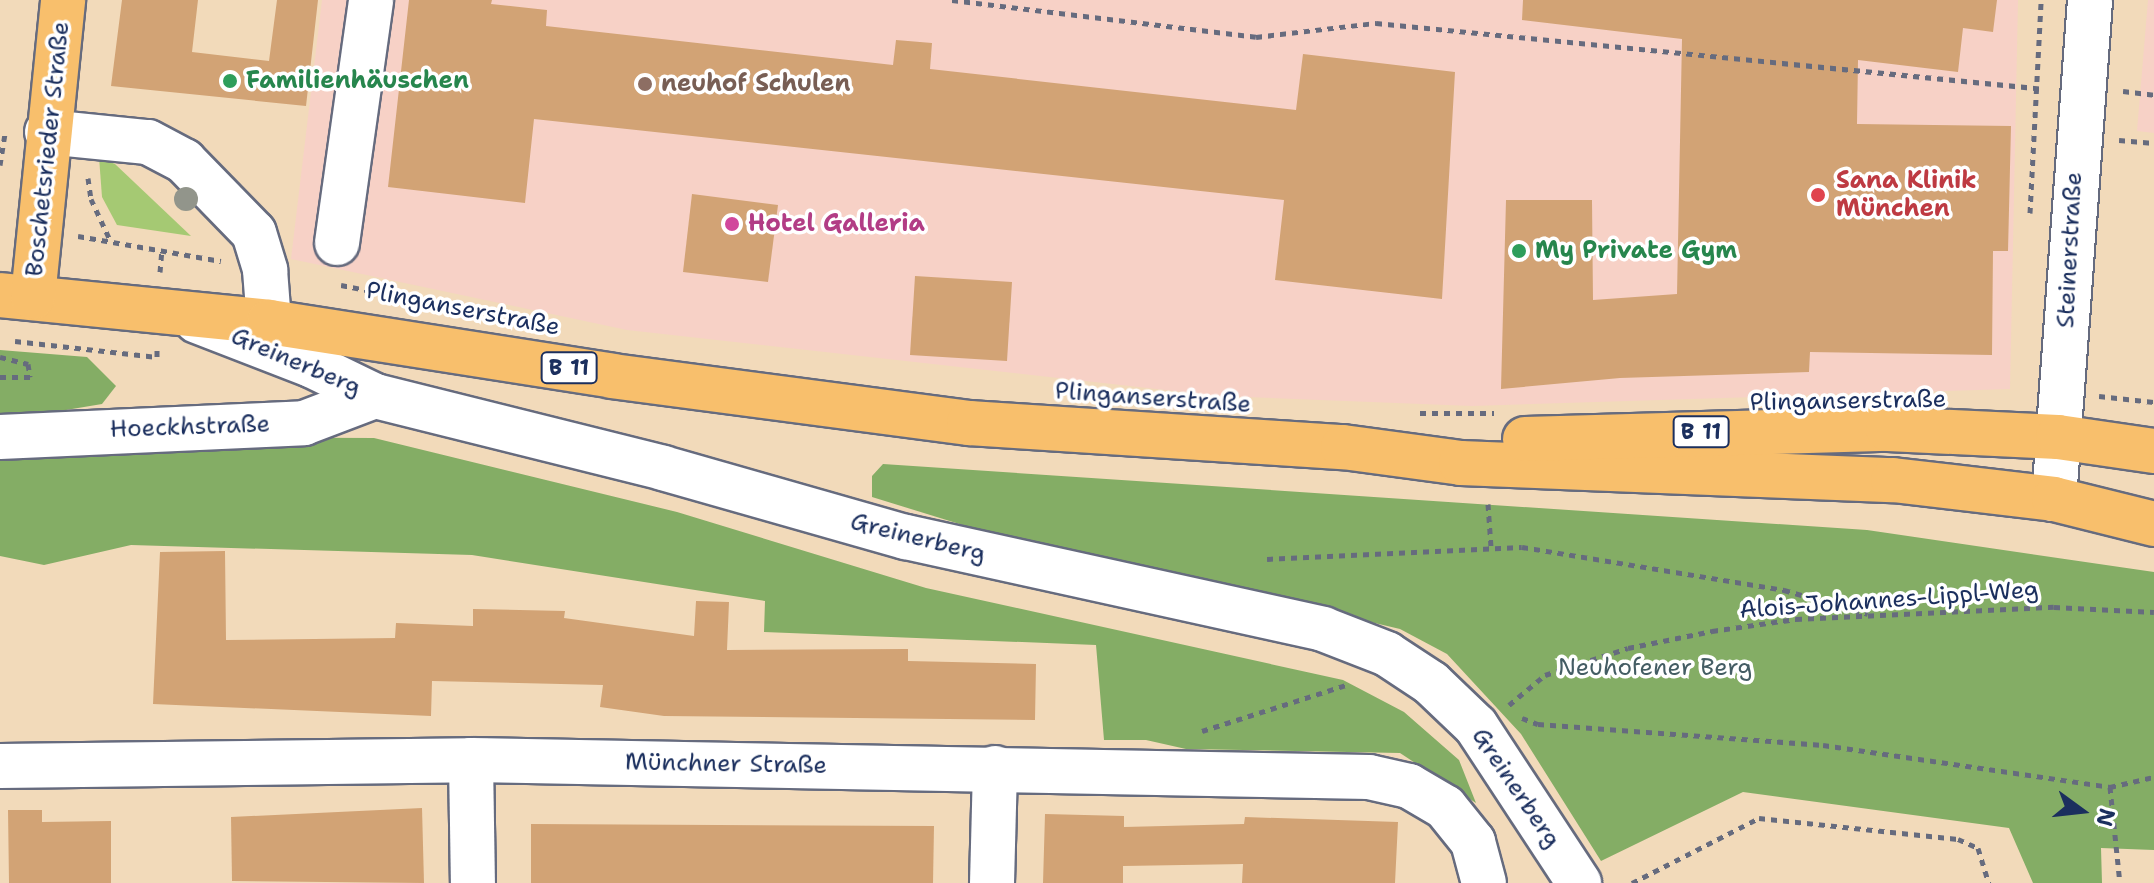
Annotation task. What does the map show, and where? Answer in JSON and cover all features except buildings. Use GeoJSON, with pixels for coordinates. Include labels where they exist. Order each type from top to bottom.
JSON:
{"type":"FeatureCollection","features":[{"type":"Feature","properties":{"kind":"main road","name":"Boschetsrieder Straße"},"geometry":{"type":"LineString","coordinates":[[16,296],[68,134],[63,0]]}},
{"type":"Feature","properties":{"kind":"main road","name":"Plinganserstraße"},"geometry":{"type":"LineString","coordinates":[[16,296],[269,322],[612,376],[969,423],[1343,447],[1461,463],[1893,480],[2054,499],[2154,524]]}},
{"type":"Feature","properties":{"kind":"main road","name":"Plinganserstraße"},"geometry":{"type":"LineString","coordinates":[[1343,447],[1872,429],[2060,417],[2154,451]]}},
{"type":"Feature","properties":{"kind":"street"},"geometry":{"type":"LineString","coordinates":[[332,262],[371,0]]}},
{"type":"Feature","properties":{"kind":"street","name":"Steinerstraße"},"geometry":{"type":"LineString","coordinates":[[2054,499],[2090,0]]}},
{"type":"Feature","properties":{"kind":"street"},"geometry":{"type":"LineString","coordinates":[[68,134],[148,142],[184,161],[254,233],[265,270],[269,322]]}},
{"type":"Feature","properties":{"kind":"street","name":"Greinerberg"},"geometry":{"type":"LineString","coordinates":[[168,310],[313,366],[375,396],[663,468],[906,537],[1323,629],[1387,654],[1431,683],[1476,726],[1579,883]]}},
{"type":"Feature","properties":{"kind":"street","name":"Hoeckhstraße"},"geometry":{"type":"LineString","coordinates":[[0,437],[304,423],[375,396]]}},
{"type":"Feature","properties":{"kind":"street"},"geometry":{"type":"LineString","coordinates":[[471,760],[473,883]]}},
{"type":"Feature","properties":{"kind":"street","name":"Münchner Straße"},"geometry":{"type":"LineString","coordinates":[[0,766],[471,760],[1369,777],[1409,786],[1445,807],[1473,842],[1484,883]]}},
{"type":"Feature","properties":{"kind":"street"},"geometry":{"type":"LineString","coordinates":[[992,883],[995,768]]}},
{"type":"Feature","properties":{"kind":"path"},"geometry":{"type":"LineString","coordinates":[[952,0],[1256,37],[1376,23],[2081,92]]}},
{"type":"Feature","properties":{"kind":"path"},"geometry":{"type":"LineString","coordinates":[[2029,228],[2041,0]]}},
{"type":"Feature","properties":{"kind":"path"},"geometry":{"type":"LineString","coordinates":[[68,134],[110,241],[265,270]]}},
{"type":"Feature","properties":{"kind":"path","name":"Plinganserstraße"},"geometry":{"type":"LineString","coordinates":[[332,262],[436,304]]}},
{"type":"Feature","properties":{"kind":"path"},"geometry":{"type":"LineString","coordinates":[[0,339],[157,357]]}},
{"type":"Feature","properties":{"kind":"path"},"geometry":{"type":"LineString","coordinates":[[0,357],[28,364],[30,377],[0,377]]}},
{"type":"Feature","properties":{"kind":"path"},"geometry":{"type":"LineString","coordinates":[[2060,417],[2154,402]]}},
{"type":"Feature","properties":{"kind":"path"},"geometry":{"type":"LineString","coordinates":[[1408,413],[1498,413]]}},
{"type":"Feature","properties":{"kind":"path"},"geometry":{"type":"LineString","coordinates":[[1487,490],[1491,547]]}},
{"type":"Feature","properties":{"kind":"path"},"geometry":{"type":"LineString","coordinates":[[1267,559],[1522,547],[1574,559],[1682,571],[1784,590],[1873,615]]}},
{"type":"Feature","properties":{"kind":"path","name":"Alois-Johannes-Lippl-Weg"},"geometry":{"type":"LineString","coordinates":[[2110,787],[1823,745],[1538,724],[1502,711],[1545,675],[1628,648],[1796,619],[2054,607],[2154,612]]}},
{"type":"Feature","properties":{"kind":"path"},"geometry":{"type":"LineString","coordinates":[[1195,733],[1361,680]]}},
{"type":"Feature","properties":{"kind":"path"},"geometry":{"type":"LineString","coordinates":[[2120,883],[2110,787],[2154,777]]}},
{"type":"Feature","properties":{"kind":"path"},"geometry":{"type":"LineString","coordinates":[[1632,883],[1759,818],[1958,839],[1978,848],[1989,883]]}},
{"type":"Feature","properties":{"kind":"shaded area"},"geometry":{"type":"Polygon","coordinates":[[[322,0],[2018,0],[2010,389],[1472,406],[1219,396],[627,330],[291,259],[322,0]]]}},
{"type":"Feature","properties":{"kind":"shaded area"},"geometry":{"type":"Polygon","coordinates":[[[2148,0],[2154,0],[2154,133],[2137,131],[2148,0]]]}},
{"type":"Feature","properties":{"kind":"green space"},"geometry":{"type":"Polygon","coordinates":[[[99,157],[115,164],[191,236],[117,225],[102,197],[99,157]]]}},
{"type":"Feature","properties":{"kind":"green space"},"geometry":{"type":"Polygon","coordinates":[[[0,350],[87,357],[116,386],[102,404],[0,421],[0,350]]]}},
{"type":"Feature","properties":{"kind":"green space"},"geometry":{"type":"Polygon","coordinates":[[[177,437],[374,438],[677,512],[926,588],[1343,680],[1404,712],[1459,760],[1476,803],[1400,753],[1186,749],[1146,740],[1104,740],[1096,645],[764,632],[765,601],[472,555],[131,545],[44,565],[0,556],[0,451],[177,437]]]}},
{"type":"Feature","properties":{"kind":"green space","name":"Neuhofener Berg"},"geometry":{"type":"Polygon","coordinates":[[[883,464],[1867,530],[2154,572],[2154,850],[2101,848],[2102,883],[2033,883],[2009,828],[1743,792],[1601,861],[1521,734],[1447,654],[1400,629],[966,526],[872,497],[872,476],[883,464]]]}},
{"type":"Feature","properties":{"kind":"place","name":"Familienhäuschen"},"geometry":{"type":"Point","coordinates":[230,81]}},
{"type":"Feature","properties":{"kind":"place","name":"neuhof Schulen"},"geometry":{"type":"Point","coordinates":[645,84]}},
{"type":"Feature","properties":{"kind":"place","name":"Sana Klinik München"},"geometry":{"type":"Point","coordinates":[1818,195]}},
{"type":"Feature","properties":{"kind":"place","name":"Hotel Galleria"},"geometry":{"type":"Point","coordinates":[732,224]}},
{"type":"Feature","properties":{"kind":"place","name":"My Private Gym"},"geometry":{"type":"Point","coordinates":[1519,251]}}]}
